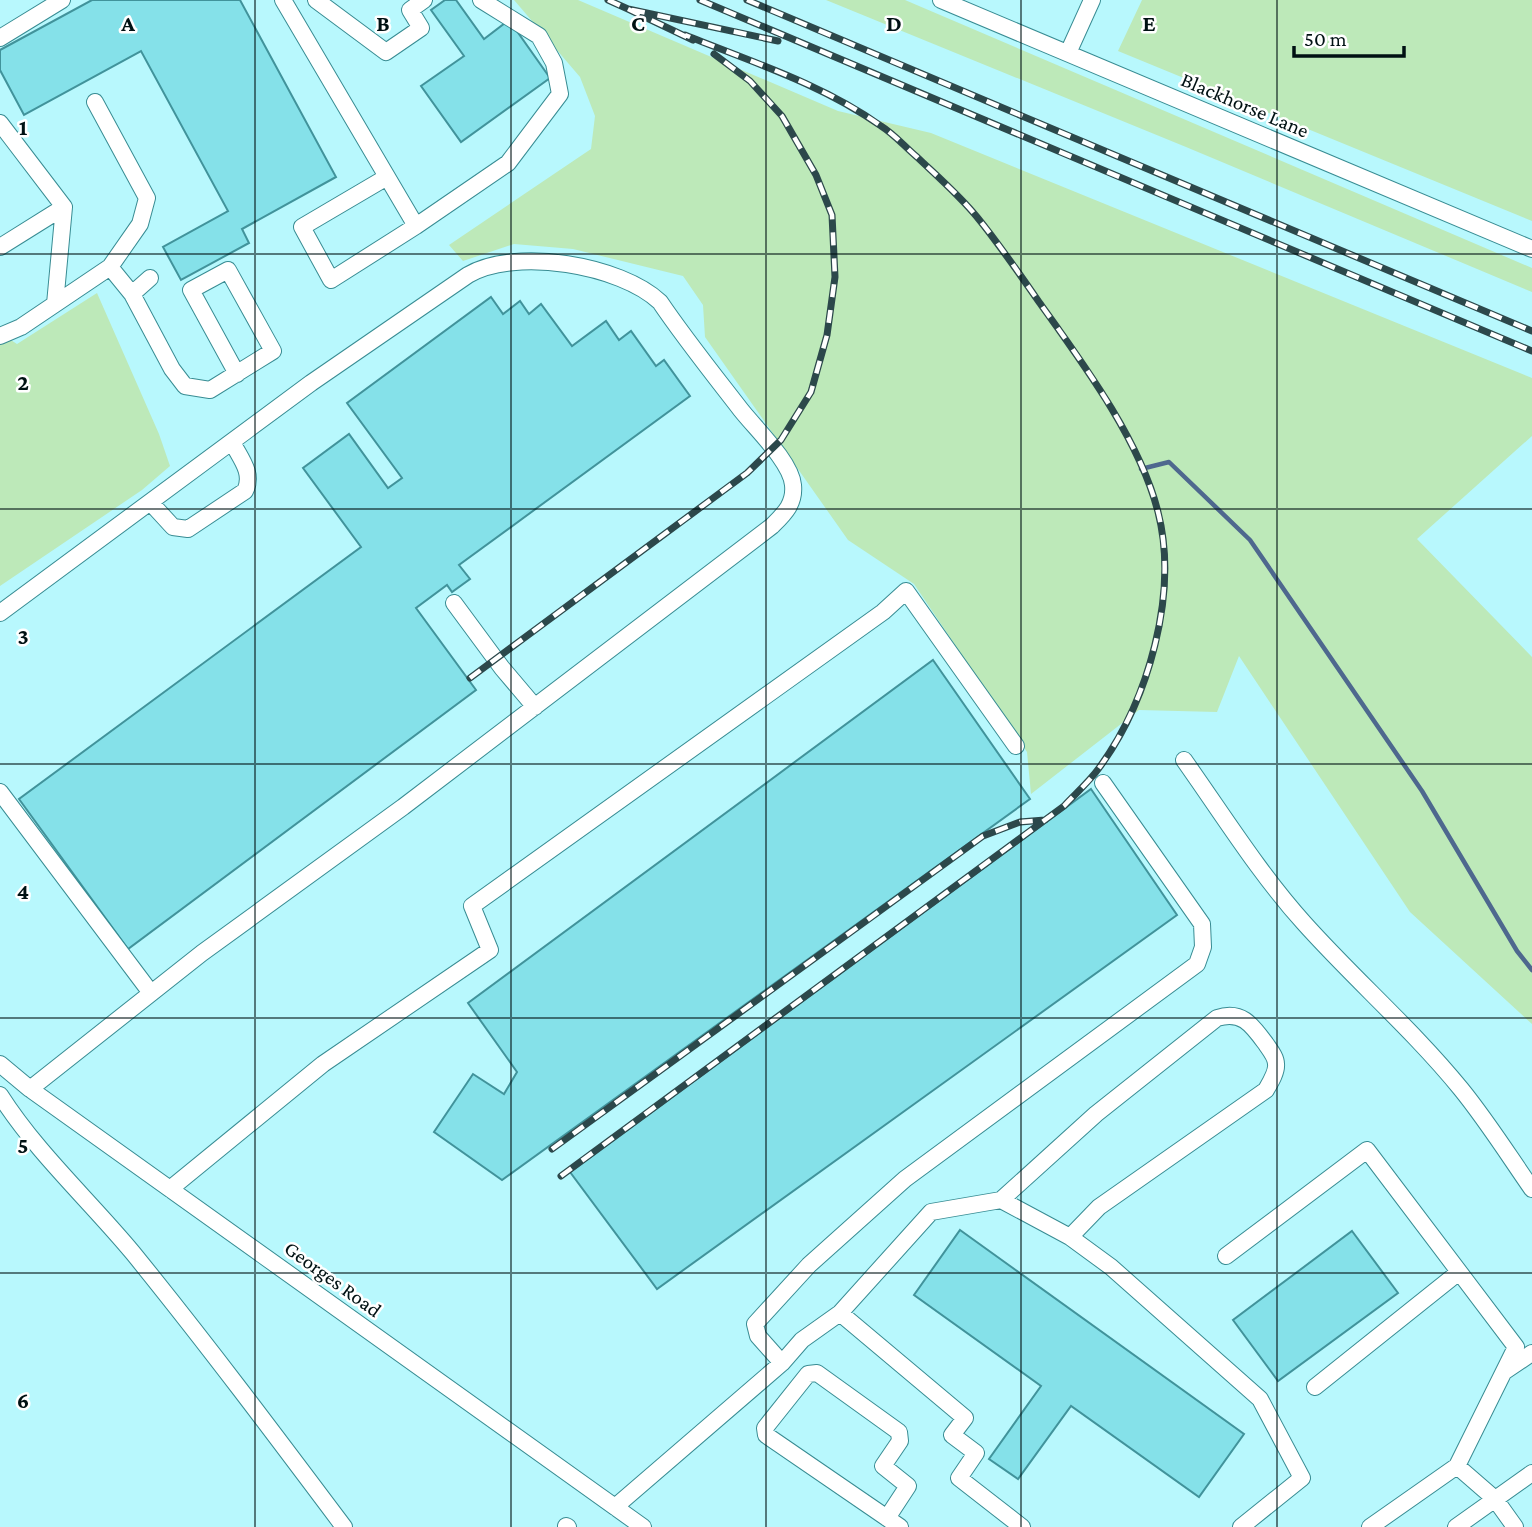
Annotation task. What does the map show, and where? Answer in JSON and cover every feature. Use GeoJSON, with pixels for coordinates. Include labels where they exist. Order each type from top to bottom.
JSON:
{"type":"FeatureCollection","features":[{"type":"Feature","properties":{"kind":"street"},"geometry":{"type":"LineString","coordinates":[[0,38],[61,0]]}},
{"type":"Feature","properties":{"kind":"street"},"geometry":{"type":"LineString","coordinates":[[283,0],[416,226]]}},
{"type":"Feature","properties":{"kind":"street"},"geometry":{"type":"LineString","coordinates":[[316,0],[386,52],[421,28],[410,10],[424,0]]}},
{"type":"Feature","properties":{"kind":"street"},"geometry":{"type":"LineString","coordinates":[[387,177],[302,227],[331,280],[508,163],[560,94],[554,63],[539,36],[481,0]]}},
{"type":"Feature","properties":{"kind":"street","name":"Blackhorse Lane"},"geometry":{"type":"LineString","coordinates":[[941,0],[1532,249]]}},
{"type":"Feature","properties":{"kind":"street"},"geometry":{"type":"LineString","coordinates":[[1068,53],[1092,0]]}},
{"type":"Feature","properties":{"kind":"street"},"geometry":{"type":"LineString","coordinates":[[0,336],[21,327],[110,267],[140,224],[147,198],[94,102]]}},
{"type":"Feature","properties":{"kind":"street"},"geometry":{"type":"LineString","coordinates":[[0,123],[64,207],[55,304]]}},
{"type":"Feature","properties":{"kind":"street"},"geometry":{"type":"LineString","coordinates":[[0,247],[64,207]]}},
{"type":"Feature","properties":{"kind":"street"},"geometry":{"type":"LineString","coordinates":[[0,613],[311,383],[481,268],[526,261],[574,265],[621,277],[647,289],[660,302],[792,476],[793,500],[787,511],[772,526],[403,807],[202,953],[30,1089]]}},
{"type":"Feature","properties":{"kind":"street"},"geometry":{"type":"LineString","coordinates":[[110,267],[132,294],[172,369],[185,386],[210,390],[237,374],[273,352],[228,270],[191,290],[237,374]]}},
{"type":"Feature","properties":{"kind":"street"},"geometry":{"type":"LineString","coordinates":[[132,294],[150,278]]}},
{"type":"Feature","properties":{"kind":"street"},"geometry":{"type":"LineString","coordinates":[[150,502],[173,527],[188,529],[245,491],[249,482],[248,471],[232,442]]}},
{"type":"Feature","properties":{"kind":"street"},"geometry":{"type":"LineString","coordinates":[[170,1189],[323,1063],[490,950],[472,906],[872,620],[906,591],[1016,746]]}},
{"type":"Feature","properties":{"kind":"street"},"geometry":{"type":"LineString","coordinates":[[454,603],[535,707]]}},
{"type":"Feature","properties":{"kind":"street"},"geometry":{"type":"LineString","coordinates":[[1184,760],[1273,885],[1303,922],[1410,1032],[1461,1089],[1488,1123],[1532,1189]]}},
{"type":"Feature","properties":{"kind":"street"},"geometry":{"type":"LineString","coordinates":[[782,1363],[758,1336],[755,1324],[808,1265],[905,1179],[1197,964],[1203,947],[1202,924],[1103,783]]}},
{"type":"Feature","properties":{"kind":"street"},"geometry":{"type":"LineString","coordinates":[[0,792],[151,993]]}},
{"type":"Feature","properties":{"kind":"street"},"geometry":{"type":"LineString","coordinates":[[615,1507],[782,1363],[802,1340],[840,1313],[931,1212],[1001,1200],[1096,1114],[1217,1018],[1226,1015],[1250,1022],[1273,1054],[1276,1064],[1271,1083],[1266,1090],[1099,1207],[1070,1237]]}},
{"type":"Feature","properties":{"kind":"street","name":"Georges Road"},"geometry":{"type":"LineString","coordinates":[[0,1064],[30,1089],[643,1527]]}},
{"type":"Feature","properties":{"kind":"street"},"geometry":{"type":"LineString","coordinates":[[0,1095],[19,1125],[130,1251],[220,1361],[344,1527]]}},
{"type":"Feature","properties":{"kind":"street"},"geometry":{"type":"LineString","coordinates":[[1226,1256],[1367,1150],[1516,1346],[1457,1466],[1370,1527]]}},
{"type":"Feature","properties":{"kind":"street"},"geometry":{"type":"LineString","coordinates":[[1001,1200],[1070,1237],[1111,1267],[1260,1399],[1303,1478],[1241,1527]]}},
{"type":"Feature","properties":{"kind":"street"},"geometry":{"type":"LineString","coordinates":[[1315,1387],[1459,1272]]}},
{"type":"Feature","properties":{"kind":"street"},"geometry":{"type":"LineString","coordinates":[[840,1313],[965,1418],[952,1435],[976,1453],[959,1478],[1023,1527]]}},
{"type":"Feature","properties":{"kind":"street"},"geometry":{"type":"LineString","coordinates":[[1502,1373],[1532,1353]]}},
{"type":"Feature","properties":{"kind":"street"},"geometry":{"type":"LineString","coordinates":[[817,1373],[899,1433],[900,1441],[883,1466],[908,1486],[893,1523],[766,1435],[765,1428],[808,1374],[817,1373]]}},
{"type":"Feature","properties":{"kind":"street"},"geometry":{"type":"LineString","coordinates":[[1457,1466],[1495,1499],[1515,1527]]}},
{"type":"Feature","properties":{"kind":"street"},"geometry":{"type":"LineString","coordinates":[[1456,1527],[1532,1473]]}},
{"type":"Feature","properties":{"kind":"green space"},"geometry":{"type":"Polygon","coordinates":[[[514,0],[578,0],[838,111],[931,133],[1532,378],[1532,436],[1417,539],[1532,657],[1532,1024],[1410,912],[1239,656],[1217,712],[1139,710],[1031,794],[1027,752],[914,584],[848,540],[705,337],[703,305],[683,276],[573,249],[514,244],[463,261],[449,245],[591,149],[595,116],[580,77],[514,0]]]}},
{"type":"Feature","properties":{"kind":"green space"},"geometry":{"type":"Polygon","coordinates":[[[826,0],[905,0],[1532,268],[1532,292],[1186,147],[826,0]]]}},
{"type":"Feature","properties":{"kind":"green space"},"geometry":{"type":"Polygon","coordinates":[[[1142,0],[1532,0],[1532,221],[1118,51],[1142,0]]]}},
{"type":"Feature","properties":{"kind":"green space"},"geometry":{"type":"Polygon","coordinates":[[[97,293],[159,434],[170,466],[142,490],[0,586],[0,333],[17,344],[97,293]]]}},
{"type":"Feature","properties":{"kind":"building"},"geometry":{"type":"Polygon","coordinates":[[[92,0],[240,0],[336,177],[242,229],[249,243],[181,280],[163,247],[228,211],[141,51],[24,115],[0,70],[0,50],[92,0]]]}},
{"type":"Feature","properties":{"kind":"building"},"geometry":{"type":"Polygon","coordinates":[[[445,0],[456,0],[484,39],[509,20],[550,78],[461,142],[421,86],[464,56],[431,10],[445,0]]]}},
{"type":"Feature","properties":{"kind":"building"},"geometry":{"type":"Polygon","coordinates":[[[491,297],[503,314],[520,301],[529,314],[541,304],[572,346],[606,321],[619,340],[631,331],[656,366],[664,360],[690,396],[459,565],[470,579],[452,592],[447,585],[416,608],[476,690],[128,949],[19,799],[361,547],[303,468],[349,434],[388,488],[402,478],[347,403],[491,297]]]}},
{"type":"Feature","properties":{"kind":"building"},"geometry":{"type":"Polygon","coordinates":[[[933,660],[1030,799],[502,1180],[434,1132],[473,1074],[504,1094],[517,1072],[468,1003],[933,660]]]}},
{"type":"Feature","properties":{"kind":"building"},"geometry":{"type":"Polygon","coordinates":[[[1091,789],[1177,915],[657,1289],[570,1172],[1091,789]]]}},
{"type":"Feature","properties":{"kind":"building"},"geometry":{"type":"Polygon","coordinates":[[[960,1230],[1244,1434],[1199,1497],[1071,1406],[1018,1479],[989,1459],[1041,1386],[914,1295],[960,1230]]]}},
{"type":"Feature","properties":{"kind":"building"},"geometry":{"type":"Polygon","coordinates":[[[1352,1231],[1398,1293],[1278,1381],[1233,1320],[1352,1231]]]}},
{"type":"Feature","properties":{"kind":"waterway"},"geometry":{"type":"LineString","coordinates":[[1141,469],[1169,462],[1250,540],[1422,791],[1517,951],[1532,970]]}},
{"type":"Feature","properties":{"kind":"railway"},"geometry":{"type":"LineString","coordinates":[[608,0],[628,9],[778,41]]}},
{"type":"Feature","properties":{"kind":"railway"},"geometry":{"type":"LineString","coordinates":[[700,0],[1532,351]]}},
{"type":"Feature","properties":{"kind":"railway"},"geometry":{"type":"LineString","coordinates":[[747,0],[1532,331]]}},
{"type":"Feature","properties":{"kind":"railway"},"geometry":{"type":"LineString","coordinates":[[628,9],[693,40]]}},
{"type":"Feature","properties":{"kind":"railway"},"geometry":{"type":"LineString","coordinates":[[561,1176],[1064,806],[1099,768],[1132,711],[1155,646],[1165,577],[1164,544],[1158,512],[1138,457],[1124,430],[1091,376],[1009,259],[963,201],[886,129],[858,111],[786,75],[685,35]]}},
{"type":"Feature","properties":{"kind":"railway"},"geometry":{"type":"LineString","coordinates":[[470,678],[747,473],[781,440],[811,392],[827,335],[835,277],[832,215],[816,175],[782,116],[750,81],[714,54]]}},
{"type":"Feature","properties":{"kind":"railway"},"geometry":{"type":"LineString","coordinates":[[552,1149],[983,836],[1020,822],[1045,820]]}}]}
